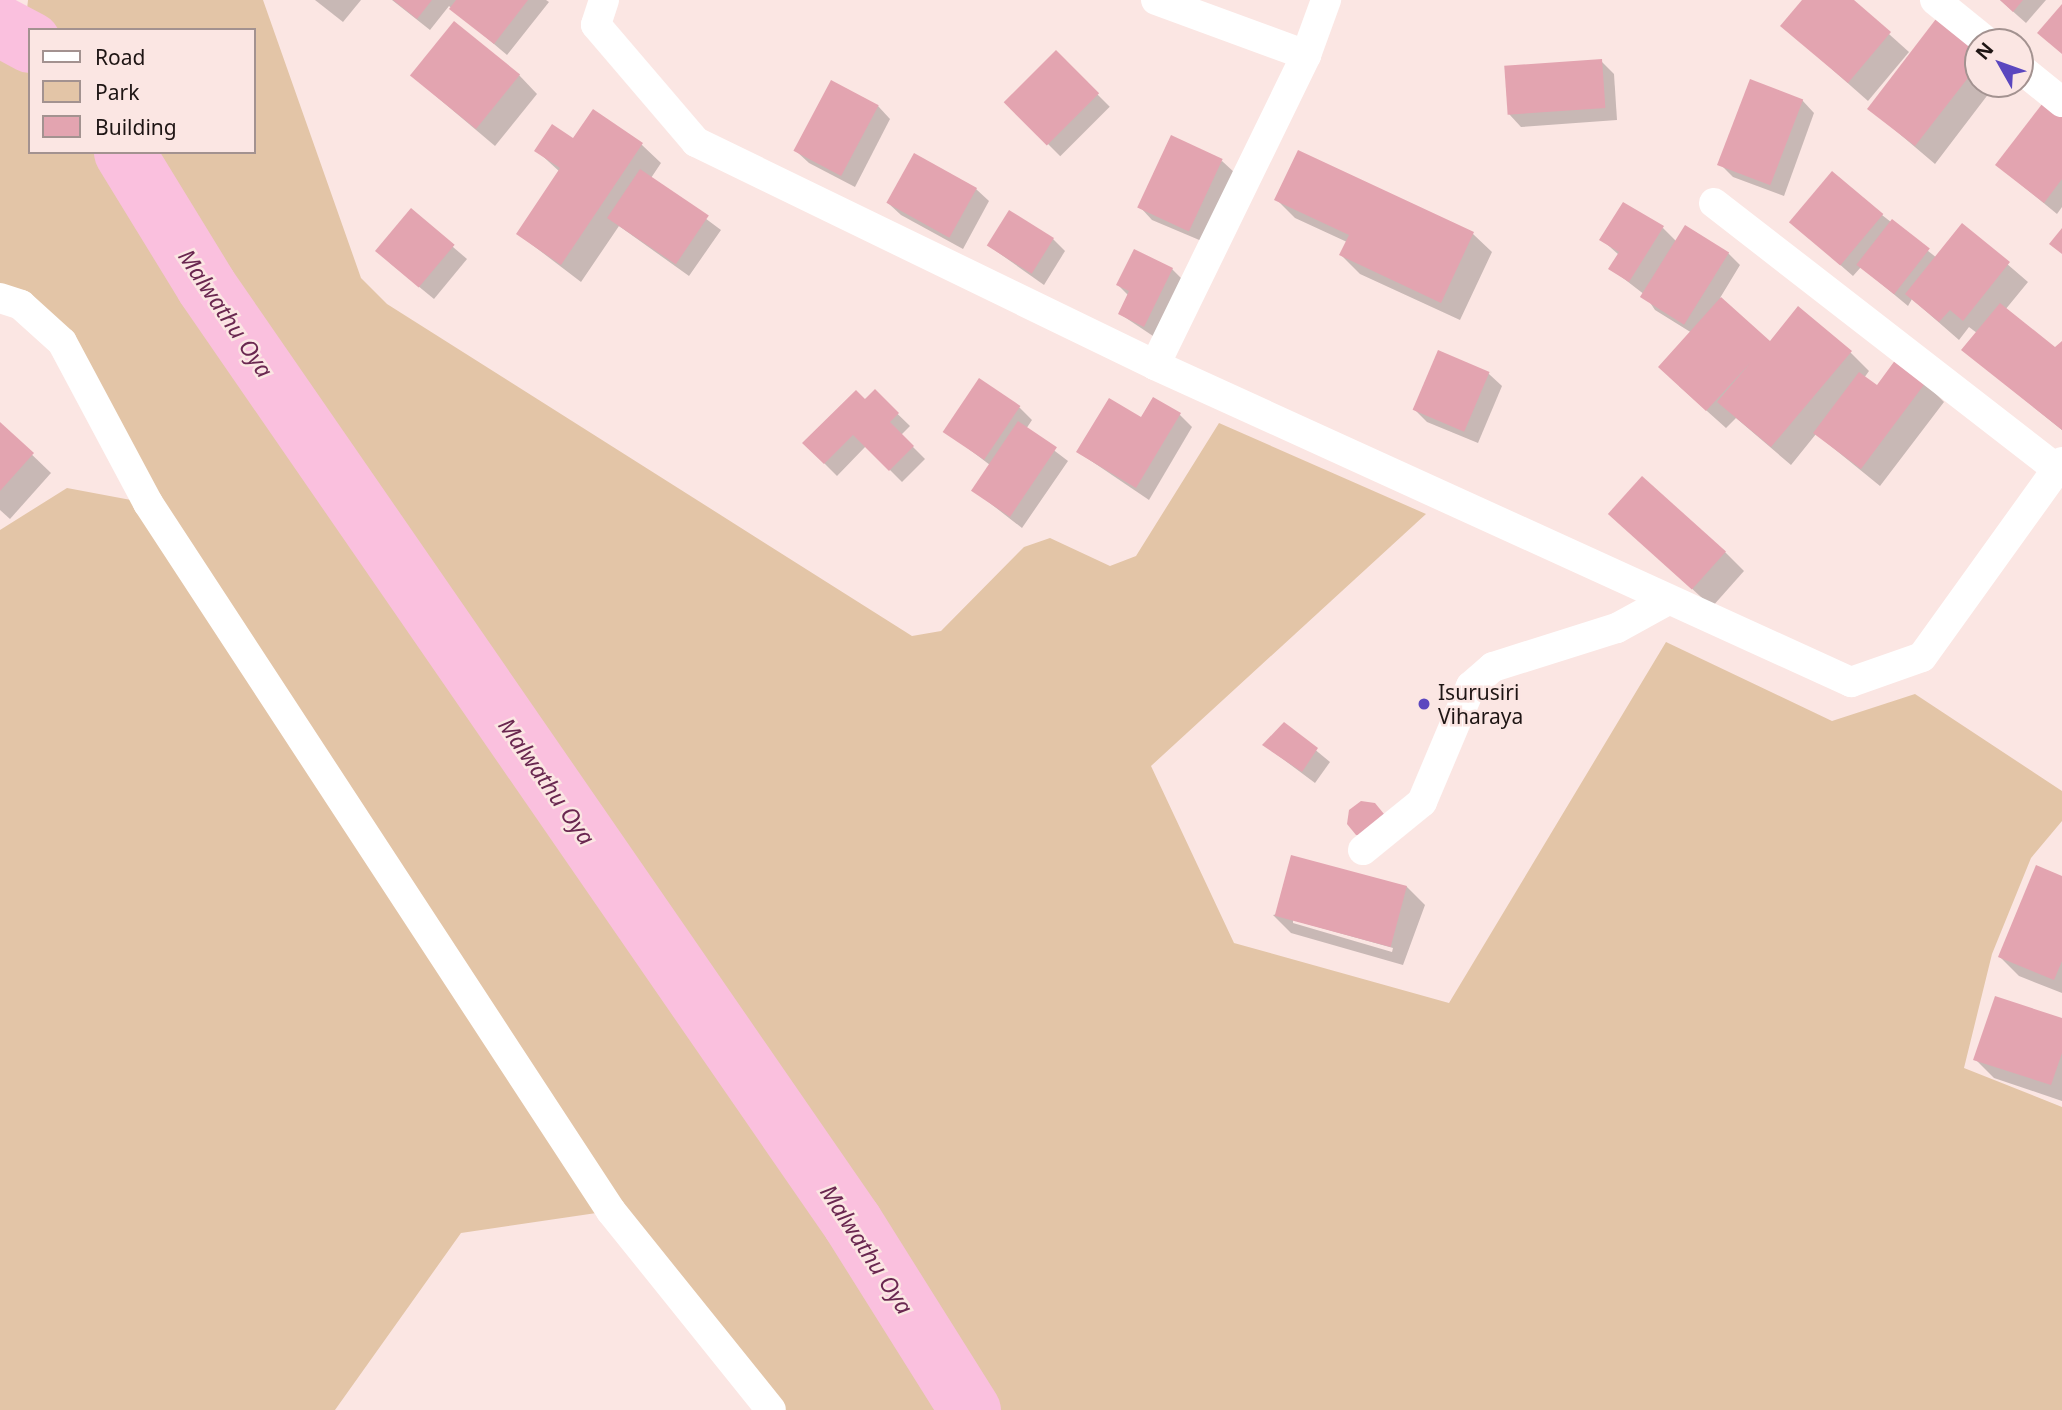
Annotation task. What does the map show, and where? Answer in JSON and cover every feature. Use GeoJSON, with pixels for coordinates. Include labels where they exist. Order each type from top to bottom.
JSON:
{"type":"FeatureCollection","features":[{"type":"Feature","properties":{"kind":"street"},"geometry":{"type":"LineString","coordinates":[[604,0],[596,25],[696,142],[1155,365],[1851,682],[1922,657],[2060,468],[1714,203]]}},
{"type":"Feature","properties":{"kind":"street"},"geometry":{"type":"LineString","coordinates":[[1156,0],[1306,55]]}},
{"type":"Feature","properties":{"kind":"street"},"geometry":{"type":"LineString","coordinates":[[1155,365],[1306,55],[1326,0]]}},
{"type":"Feature","properties":{"kind":"street"},"geometry":{"type":"LineString","coordinates":[[1936,0],[1970,28]]}},
{"type":"Feature","properties":{"kind":"street"},"geometry":{"type":"LineString","coordinates":[[2034,79],[2062,102]]}},
{"type":"Feature","properties":{"kind":"street"},"geometry":{"type":"LineString","coordinates":[[0,298],[21,305],[62,342],[155,514],[611,1211],[771,1410]]}},
{"type":"Feature","properties":{"kind":"street"},"geometry":{"type":"LineString","coordinates":[[1363,850],[1422,802],[1471,685],[1493,667],[1617,628],[1668,600]]}},
{"type":"Feature","properties":{"kind":"green space"},"geometry":{"type":"Polygon","coordinates":[[[28,0],[263,0],[361,278],[387,304],[912,636],[941,631],[1024,547],[1050,538],[1110,566],[1136,556],[1219,423],[1426,514],[1151,766],[1234,943],[1449,1003],[1666,642],[1832,721],[1915,694],[2062,791],[2062,821],[2031,858],[1992,954],[1964,1068],[2062,1107],[2062,1410],[776,1410],[610,1211],[461,1233],[335,1410],[0,1410],[0,530],[67,488],[147,503],[62,342],[0,298],[0,44],[24,37],[28,0]]]}},
{"type":"Feature","properties":{"kind":"building"},"geometry":{"type":"Polygon","coordinates":[[[393,0],[432,0],[417,19],[393,0]]]}},
{"type":"Feature","properties":{"kind":"building"},"geometry":{"type":"Polygon","coordinates":[[[456,0],[528,0],[494,44],[449,9],[456,0]]]}},
{"type":"Feature","properties":{"kind":"building"},"geometry":{"type":"Polygon","coordinates":[[[1802,0],[1854,0],[1891,32],[1848,83],[1780,26],[1802,0]]]}},
{"type":"Feature","properties":{"kind":"building"},"geometry":{"type":"Polygon","coordinates":[[[2000,0],[2023,0],[2013,12],[2000,0]]]}},
{"type":"Feature","properties":{"kind":"building"},"geometry":{"type":"Polygon","coordinates":[[[2062,4],[2062,54],[2037,33],[2062,4]]]}},
{"type":"Feature","properties":{"kind":"building"},"geometry":{"type":"Polygon","coordinates":[[[1939,15],[1964,35],[1964,83],[1915,146],[1867,109],[1939,15]]]}},
{"type":"Feature","properties":{"kind":"building"},"geometry":{"type":"Polygon","coordinates":[[[454,21],[520,74],[476,129],[410,75],[454,21]]]}},
{"type":"Feature","properties":{"kind":"building"},"geometry":{"type":"Polygon","coordinates":[[[1056,50],[1099,93],[1047,145],[1004,102],[1056,50]]]}},
{"type":"Feature","properties":{"kind":"building"},"geometry":{"type":"Polygon","coordinates":[[[1602,59],[1605,108],[1508,115],[1504,66],[1602,59]]]}},
{"type":"Feature","properties":{"kind":"building"},"geometry":{"type":"Polygon","coordinates":[[[1750,79],[1803,99],[1770,185],[1717,165],[1750,79]]]}},
{"type":"Feature","properties":{"kind":"building"},"geometry":{"type":"Polygon","coordinates":[[[831,80],[879,105],[841,176],[793,151],[831,80]]]}},
{"type":"Feature","properties":{"kind":"building"},"geometry":{"type":"Polygon","coordinates":[[[2046,99],[2062,111],[2062,179],[2044,203],[1995,165],[2046,99]]]}},
{"type":"Feature","properties":{"kind":"building"},"geometry":{"type":"Polygon","coordinates":[[[593,109],[643,143],[561,265],[516,234],[560,168],[534,151],[552,124],[573,138],[593,109]]]}},
{"type":"Feature","properties":{"kind":"building"},"geometry":{"type":"Polygon","coordinates":[[[1171,135],[1223,159],[1189,232],[1137,208],[1171,135]]]}},
{"type":"Feature","properties":{"kind":"building"},"geometry":{"type":"Polygon","coordinates":[[[1298,150],[1474,232],[1441,303],[1339,255],[1349,235],[1274,200],[1298,150]]]}},
{"type":"Feature","properties":{"kind":"building"},"geometry":{"type":"Polygon","coordinates":[[[914,153],[977,188],[949,238],[886,203],[914,153]]]}},
{"type":"Feature","properties":{"kind":"building"},"geometry":{"type":"Polygon","coordinates":[[[640,169],[709,215],[676,264],[607,218],[640,169]]]}},
{"type":"Feature","properties":{"kind":"building"},"geometry":{"type":"Polygon","coordinates":[[[1832,171],[1883,214],[1840,265],[1789,222],[1832,171]]]}},
{"type":"Feature","properties":{"kind":"building"},"geometry":{"type":"Polygon","coordinates":[[[1623,202],[1664,226],[1629,282],[1608,269],[1619,252],[1599,240],[1623,202]]]}},
{"type":"Feature","properties":{"kind":"building"},"geometry":{"type":"Polygon","coordinates":[[[411,208],[455,245],[419,288],[375,251],[411,208]]]}},
{"type":"Feature","properties":{"kind":"building"},"geometry":{"type":"Polygon","coordinates":[[[1009,210],[1054,238],[1032,274],[987,246],[1009,210]]]}},
{"type":"Feature","properties":{"kind":"building"},"geometry":{"type":"Polygon","coordinates":[[[1892,219],[1930,249],[1894,294],[1856,265],[1892,219]]]}},
{"type":"Feature","properties":{"kind":"building"},"geometry":{"type":"Polygon","coordinates":[[[1962,223],[2010,262],[1963,321],[1950,310],[1939,322],[1905,294],[1962,223]]]}},
{"type":"Feature","properties":{"kind":"building"},"geometry":{"type":"Polygon","coordinates":[[[1685,225],[1729,253],[1684,325],[1640,297],[1685,225]]]}},
{"type":"Feature","properties":{"kind":"building"},"geometry":{"type":"Polygon","coordinates":[[[2062,228],[2062,254],[2049,244],[2062,228]]]}},
{"type":"Feature","properties":{"kind":"building"},"geometry":{"type":"Polygon","coordinates":[[[1134,249],[1173,268],[1144,327],[1118,314],[1129,291],[1116,285],[1134,249]]]}},
{"type":"Feature","properties":{"kind":"building"},"geometry":{"type":"Polygon","coordinates":[[[1721,297],[1770,341],[1798,306],[1852,351],[1771,447],[1717,402],[1751,362],[1706,411],[1658,367],[1721,297]]]}},
{"type":"Feature","properties":{"kind":"building"},"geometry":{"type":"Polygon","coordinates":[[[2000,303],[2055,347],[2062,341],[2062,430],[1961,350],[2000,303]]]}},
{"type":"Feature","properties":{"kind":"building"},"geometry":{"type":"Polygon","coordinates":[[[1438,350],[1490,372],[1464,432],[1413,410],[1438,350]]]}},
{"type":"Feature","properties":{"kind":"building"},"geometry":{"type":"Polygon","coordinates":[[[1896,359],[1926,382],[1861,469],[1813,433],[1859,372],[1877,385],[1896,359]]]}},
{"type":"Feature","properties":{"kind":"building"},"geometry":{"type":"Polygon","coordinates":[[[979,378],[1020,406],[984,460],[943,432],[979,378]]]}},
{"type":"Feature","properties":{"kind":"building"},"geometry":{"type":"Polygon","coordinates":[[[875,389],[899,413],[890,422],[914,446],[889,471],[853,435],[824,464],[802,443],[856,390],[865,399],[875,389]]]}},
{"type":"Feature","properties":{"kind":"building"},"geometry":{"type":"Polygon","coordinates":[[[1153,397],[1181,413],[1136,488],[1076,452],[1109,398],[1141,417],[1153,397]]]}},
{"type":"Feature","properties":{"kind":"building"},"geometry":{"type":"Polygon","coordinates":[[[1018,421],[1057,447],[1010,517],[971,491],[1018,421]]]}},
{"type":"Feature","properties":{"kind":"building"},"geometry":{"type":"Polygon","coordinates":[[[0,422],[34,453],[0,491],[0,422]]]}},
{"type":"Feature","properties":{"kind":"building"},"geometry":{"type":"Polygon","coordinates":[[[1642,476],[1726,552],[1692,590],[1608,514],[1642,476]]]}},
{"type":"Feature","properties":{"kind":"building"},"geometry":{"type":"Polygon","coordinates":[[[1284,722],[1318,748],[1302,772],[1262,745],[1284,722]]]}},
{"type":"Feature","properties":{"kind":"building"},"geometry":{"type":"Polygon","coordinates":[[[1361,801],[1375,803],[1384,814],[1370,837],[1356,835],[1347,824],[1349,810],[1361,801]]]}},
{"type":"Feature","properties":{"kind":"building"},"geometry":{"type":"Polygon","coordinates":[[[1291,855],[1407,886],[1391,947],[1275,916],[1291,855]]]}},
{"type":"Feature","properties":{"kind":"building"},"geometry":{"type":"Polygon","coordinates":[[[2036,865],[2062,876],[2062,961],[2054,980],[1998,957],[2036,865]]]}},
{"type":"Feature","properties":{"kind":"building"},"geometry":{"type":"Polygon","coordinates":[[[1995,996],[2062,1018],[2062,1053],[2051,1085],[1973,1060],[1995,996]]]}},
{"type":"Feature","properties":{"kind":"waterway","name":"Malwathu Oya"},"geometry":{"type":"LineString","coordinates":[[0,26],[28,41]]}},
{"type":"Feature","properties":{"kind":"waterway","name":"Malwathu Oya"},"geometry":{"type":"LineString","coordinates":[[125,154],[206,286],[852,1222],[970,1410]]}},
{"type":"Feature","properties":{"kind":"place","name":"Isurusiri Viharaya"},"geometry":{"type":"Point","coordinates":[1424,704]}}]}
